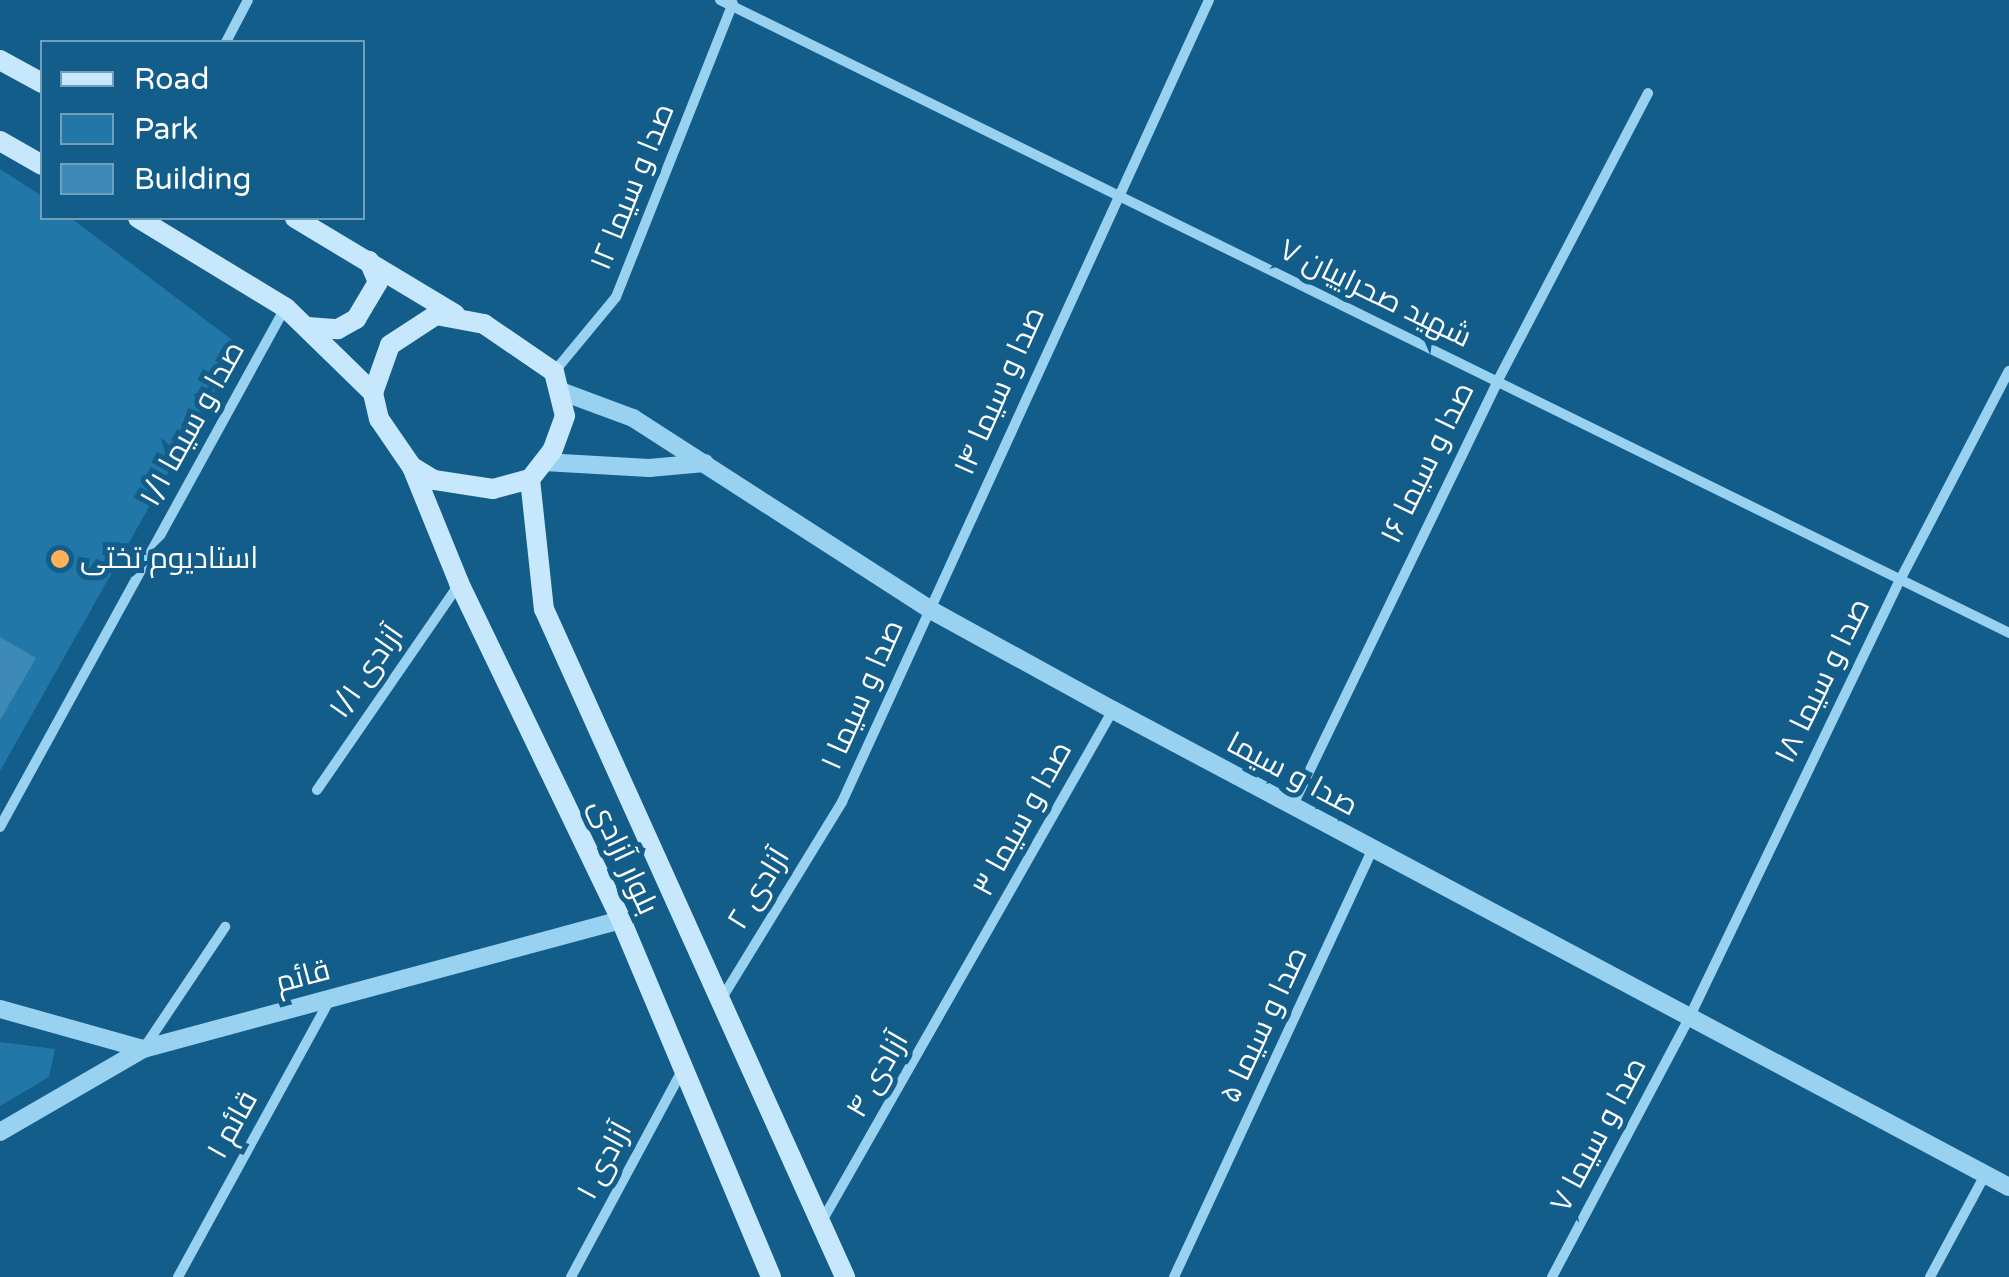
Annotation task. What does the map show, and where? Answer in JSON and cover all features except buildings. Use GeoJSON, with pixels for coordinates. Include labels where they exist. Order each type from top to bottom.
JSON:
{"type":"FeatureCollection","features":[{"type":"Feature","properties":{"kind":"main road"},"geometry":{"type":"LineString","coordinates":[[0,60],[40,81]]}},
{"type":"Feature","properties":{"kind":"main road"},"geometry":{"type":"LineString","coordinates":[[0,141],[40,163]]}},
{"type":"Feature","properties":{"kind":"main road"},"geometry":{"type":"LineString","coordinates":[[141,220],[286,308],[307,327],[373,393],[379,419],[412,467],[458,486],[493,489],[530,479],[561,434],[563,392],[554,372],[512,338],[457,315],[299,220]]}},
{"type":"Feature","properties":{"kind":"main road"},"geometry":{"type":"LineString","coordinates":[[307,327],[338,329],[356,319],[378,282],[369,260]]}},
{"type":"Feature","properties":{"kind":"main road"},"geometry":{"type":"LineString","coordinates":[[373,393],[390,344],[436,315],[457,315]]}},
{"type":"Feature","properties":{"kind":"main road","name":"بلوار آزادی"},"geometry":{"type":"LineString","coordinates":[[412,467],[459,583],[621,920],[771,1277]]}},
{"type":"Feature","properties":{"kind":"main road","name":"بلوار آزادی"},"geometry":{"type":"LineString","coordinates":[[530,479],[544,609],[845,1277]]}},
{"type":"Feature","properties":{"kind":"street"},"geometry":{"type":"LineString","coordinates":[[227,40],[248,0]]}},
{"type":"Feature","properties":{"kind":"street","name":"شهید صحراییان ۷"},"geometry":{"type":"LineString","coordinates":[[720,0],[2009,634]]}},
{"type":"Feature","properties":{"kind":"street","name":"صدا و سیما ۱۴"},"geometry":{"type":"LineString","coordinates":[[930,608],[1116,195],[1209,0]]}},
{"type":"Feature","properties":{"kind":"street","name":"صدا و سیما ۱۲"},"geometry":{"type":"LineString","coordinates":[[554,372],[616,297],[732,3]]}},
{"type":"Feature","properties":{"kind":"street","name":"صدا و سیما ۱۶"},"geometry":{"type":"LineString","coordinates":[[1292,807],[1496,382],[1648,94]]}},
{"type":"Feature","properties":{"kind":"street","name":"صدا و سیما ۱/۱"},"geometry":{"type":"LineString","coordinates":[[0,827],[286,308]]}},
{"type":"Feature","properties":{"kind":"street","name":"صدا و سیما ۱۸"},"geometry":{"type":"LineString","coordinates":[[1690,1016],[1900,580],[2009,371]]}},
{"type":"Feature","properties":{"kind":"street","name":"صدا و سیما"},"geometry":{"type":"LineString","coordinates":[[563,392],[634,418],[930,608],[1113,710],[2009,1188]]}},
{"type":"Feature","properties":{"kind":"street"},"geometry":{"type":"LineString","coordinates":[[544,462],[649,468],[706,463]]}},
{"type":"Feature","properties":{"kind":"street","name":"آزادی ۱/۱"},"geometry":{"type":"LineString","coordinates":[[317,790],[459,583]]}},
{"type":"Feature","properties":{"kind":"street","name":"صدا و سیما ۱"},"geometry":{"type":"LineString","coordinates":[[842,802],[930,608]]}},
{"type":"Feature","properties":{"kind":"street","name":"صدا و سیما ۳"},"geometry":{"type":"LineString","coordinates":[[977,953],[1113,710]]}},
{"type":"Feature","properties":{"kind":"street","name":"آزادی ۲"},"geometry":{"type":"LineString","coordinates":[[719,1003],[842,802]]}},
{"type":"Feature","properties":{"kind":"street","name":"صدا و سیما ۵"},"geometry":{"type":"LineString","coordinates":[[1174,1277],[1372,849]]}},
{"type":"Feature","properties":{"kind":"street","name":"قائم"},"geometry":{"type":"LineString","coordinates":[[0,1132],[143,1049],[621,920]]}},
{"type":"Feature","properties":{"kind":"street"},"geometry":{"type":"LineString","coordinates":[[0,1009],[143,1049],[226,927]]}},
{"type":"Feature","properties":{"kind":"street","name":"آزادی ۴"},"geometry":{"type":"LineString","coordinates":[[822,1222],[977,953]]}},
{"type":"Feature","properties":{"kind":"street","name":"قائم ۱"},"geometry":{"type":"LineString","coordinates":[[178,1277],[331,997]]}},
{"type":"Feature","properties":{"kind":"street","name":"صدا و سیما ۷"},"geometry":{"type":"LineString","coordinates":[[1552,1277],[1690,1016]]}},
{"type":"Feature","properties":{"kind":"street","name":"آزادی ۱"},"geometry":{"type":"LineString","coordinates":[[570,1277],[684,1069]]}},
{"type":"Feature","properties":{"kind":"street"},"geometry":{"type":"LineString","coordinates":[[1930,1277],[1985,1175]]}},
{"type":"Feature","properties":{"kind":"green space","name":"استادیوم تختی"},"geometry":{"type":"Polygon","coordinates":[[[0,169],[40,195],[40,220],[74,220],[240,346],[0,771],[0,169]]]}},
{"type":"Feature","properties":{"kind":"green space"},"geometry":{"type":"Polygon","coordinates":[[[0,1042],[55,1049],[49,1077],[0,1106],[0,1042]]]}},
{"type":"Feature","properties":{"kind":"place","name":"استادیوم تختی"},"geometry":{"type":"Point","coordinates":[60,559]}}]}
